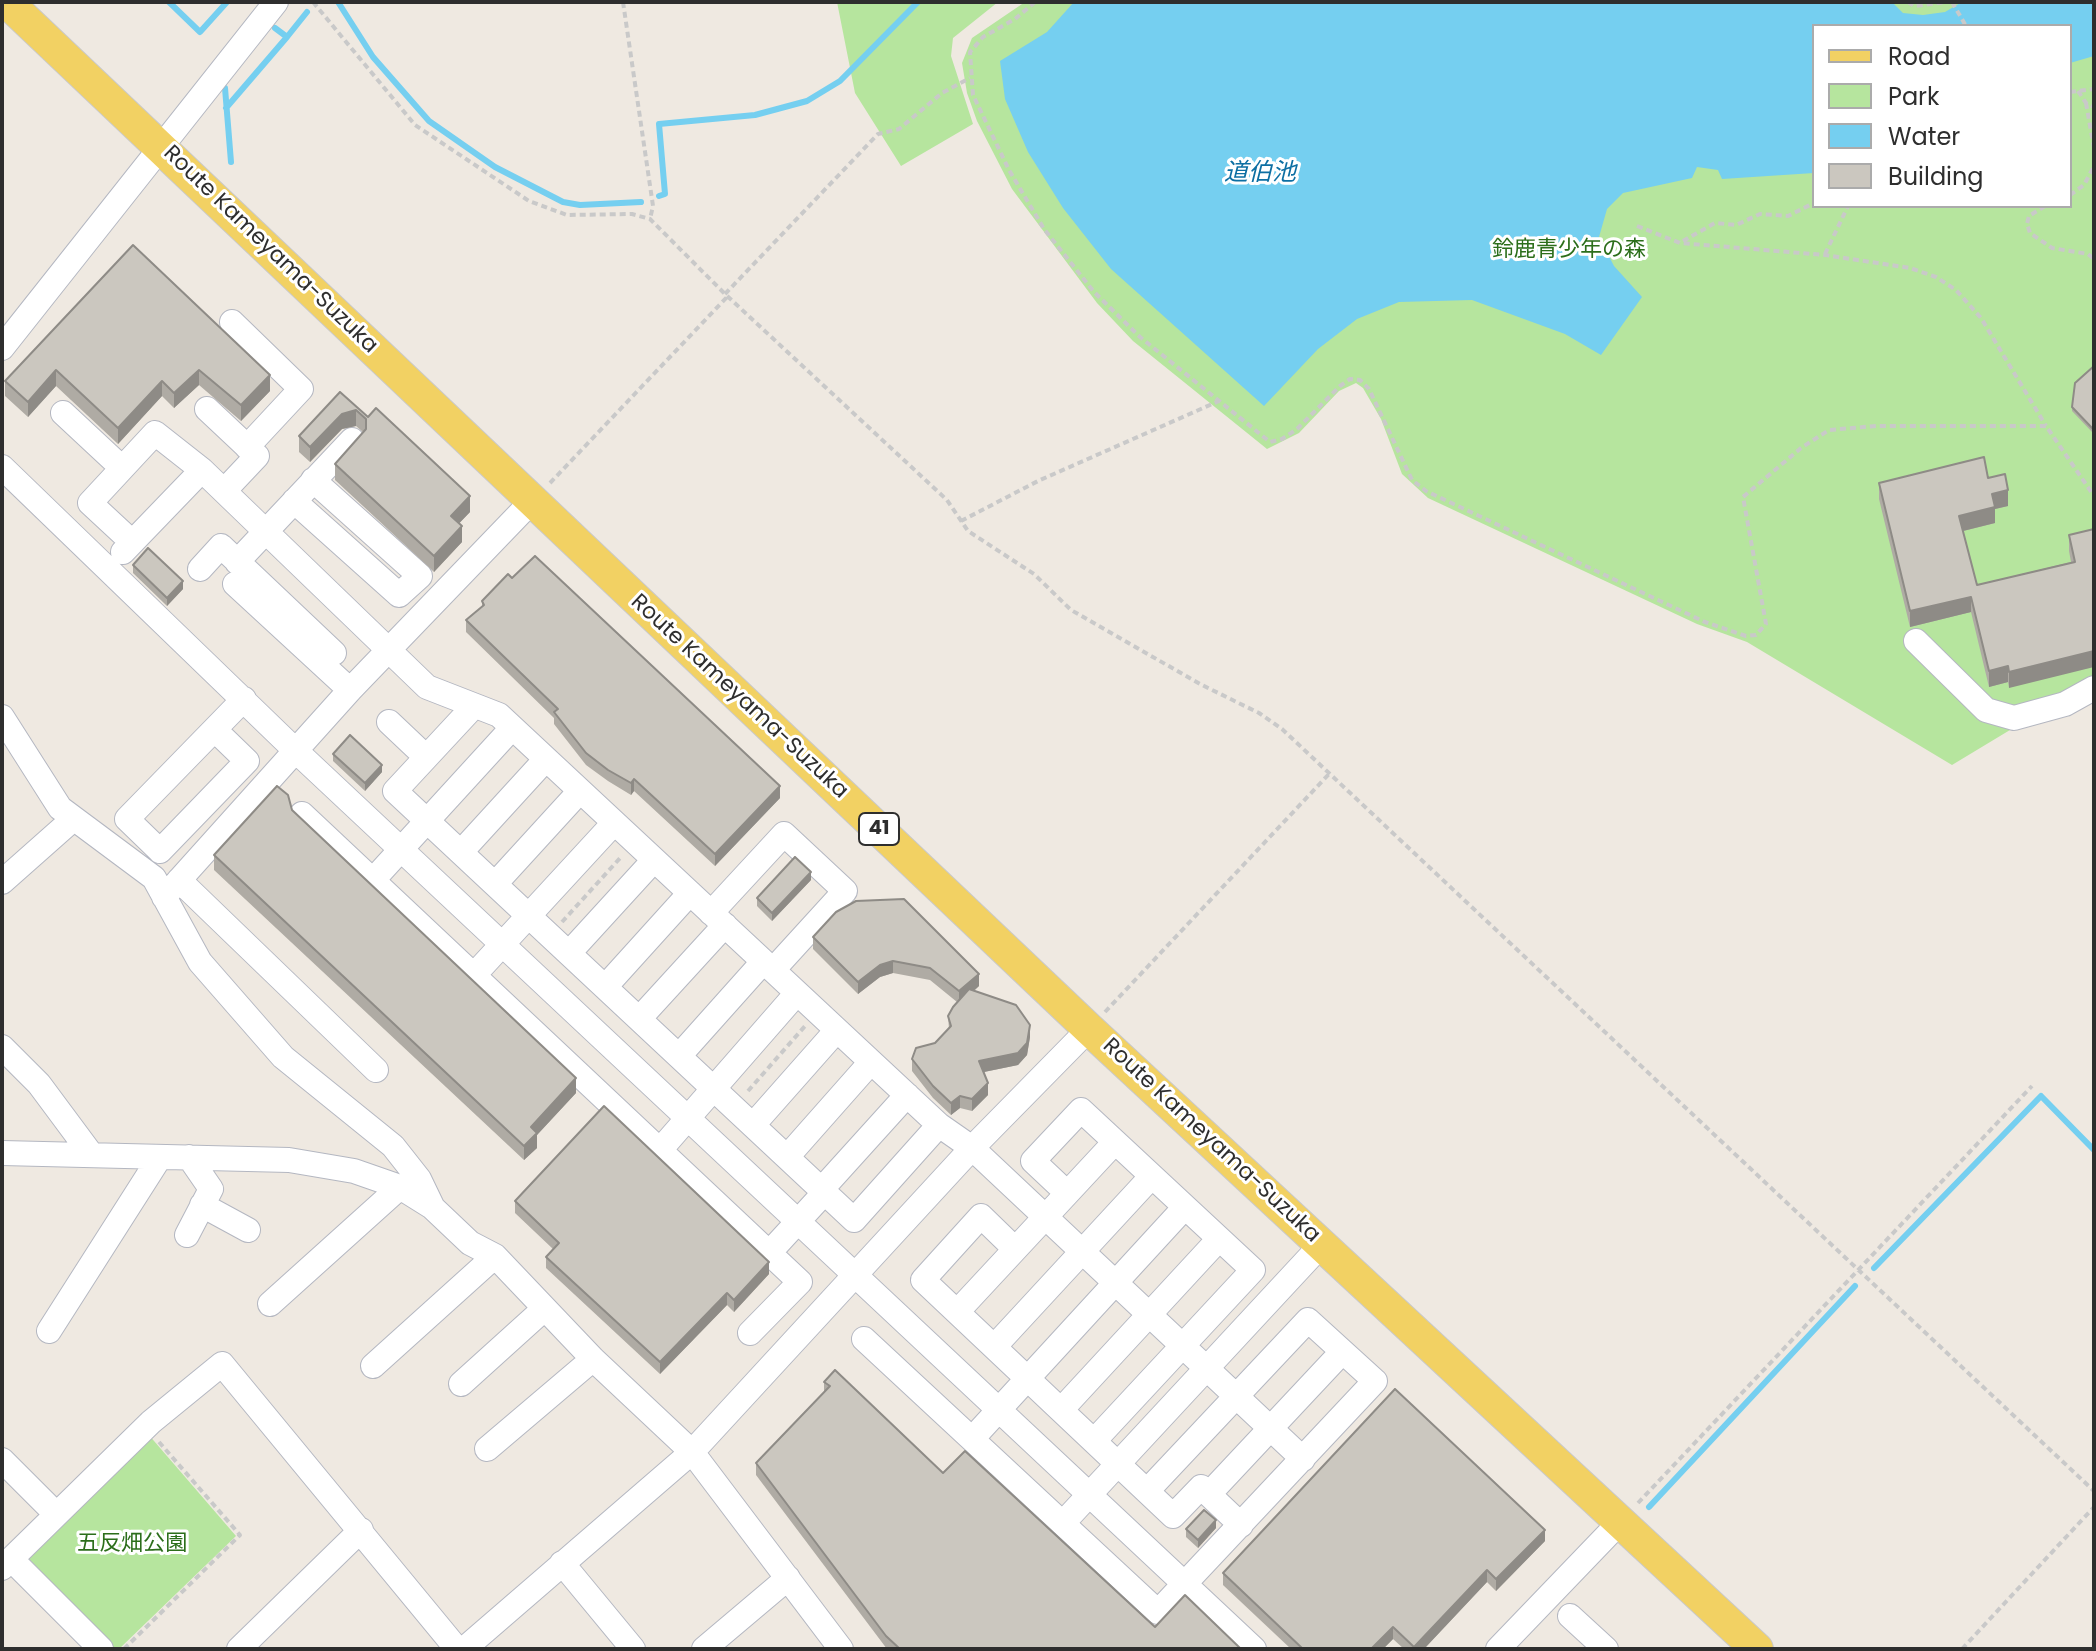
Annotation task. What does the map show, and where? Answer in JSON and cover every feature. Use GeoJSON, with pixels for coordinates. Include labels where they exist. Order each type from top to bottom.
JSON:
{"type":"FeatureCollection","features":[{"type":"Feature","properties":{"kind":"main road","name":"Route Kameyama-Suzuka"},"geometry":{"type":"LineString","coordinates":[[7,2],[1089,1029],[1757,1649]]}},
{"type":"Feature","properties":{"kind":"street"},"geometry":{"type":"LineString","coordinates":[[2,348],[160,144],[276,2]]}},
{"type":"Feature","properties":{"kind":"street"},"geometry":{"type":"LineString","coordinates":[[232,322],[301,389],[247,447]]}},
{"type":"Feature","properties":{"kind":"street"},"geometry":{"type":"LineString","coordinates":[[207,409],[257,456],[224,491]]}},
{"type":"Feature","properties":{"kind":"street"},"geometry":{"type":"LineString","coordinates":[[63,413],[122,468]]}},
{"type":"Feature","properties":{"kind":"street"},"geometry":{"type":"LineString","coordinates":[[132,542],[90,503],[155,433],[202,470],[427,687],[499,715],[939,1125],[972,1148],[1303,1459]]}},
{"type":"Feature","properties":{"kind":"street"},"geometry":{"type":"LineString","coordinates":[[236,573],[266,532],[352,440]]}},
{"type":"Feature","properties":{"kind":"street"},"geometry":{"type":"LineString","coordinates":[[2,467],[244,694],[296,751],[1254,1649]]}},
{"type":"Feature","properties":{"kind":"street"},"geometry":{"type":"LineString","coordinates":[[107,568],[202,470]]}},
{"type":"Feature","properties":{"kind":"street"},"geometry":{"type":"LineString","coordinates":[[294,501],[399,595],[420,576],[313,480]]}},
{"type":"Feature","properties":{"kind":"street"},"geometry":{"type":"LineString","coordinates":[[172,888],[350,690],[532,501]]}},
{"type":"Feature","properties":{"kind":"street"},"geometry":{"type":"LineString","coordinates":[[200,569],[221,546],[236,573],[350,690]]}},
{"type":"Feature","properties":{"kind":"street"},"geometry":{"type":"LineString","coordinates":[[236,573],[334,653]]}},
{"type":"Feature","properties":{"kind":"street"},"geometry":{"type":"LineString","coordinates":[[1916,641],[1986,710],[2014,718],[2065,704],[2094,688]]}},
{"type":"Feature","properties":{"kind":"street"},"geometry":{"type":"LineString","coordinates":[[215,730],[247,761],[160,851],[127,819],[215,730],[244,694]]}},
{"type":"Feature","properties":{"kind":"street"},"geometry":{"type":"LineString","coordinates":[[474,706],[395,791],[854,1220],[939,1125]]}},
{"type":"Feature","properties":{"kind":"street"},"geometry":{"type":"LineString","coordinates":[[2,717],[60,808],[72,820],[172,888],[376,1070]]}},
{"type":"Feature","properties":{"kind":"street"},"geometry":{"type":"LineString","coordinates":[[389,722],[426,757]]}},
{"type":"Feature","properties":{"kind":"street"},"geometry":{"type":"LineString","coordinates":[[373,880],[512,728]]}},
{"type":"Feature","properties":{"kind":"street"},"geometry":{"type":"LineString","coordinates":[[461,852],[546,759]]}},
{"type":"Feature","properties":{"kind":"street"},"geometry":{"type":"LineString","coordinates":[[495,884],[580,791]]}},
{"type":"Feature","properties":{"kind":"street"},"geometry":{"type":"LineString","coordinates":[[208,802],[232,823]]}},
{"type":"Feature","properties":{"kind":"street"},"geometry":{"type":"LineString","coordinates":[[302,814],[800,1282],[750,1333]]}},
{"type":"Feature","properties":{"kind":"street"},"geometry":{"type":"LineString","coordinates":[[2,882],[72,820]]}},
{"type":"Feature","properties":{"kind":"street"},"geometry":{"type":"LineString","coordinates":[[474,975],[614,823]]}},
{"type":"Feature","properties":{"kind":"street"},"geometry":{"type":"LineString","coordinates":[[639,1019],[784,834],[845,891],[679,1056]]}},
{"type":"Feature","properties":{"kind":"street"},"geometry":{"type":"LineString","coordinates":[[569,953],[654,860]]}},
{"type":"Feature","properties":{"kind":"street"},"geometry":{"type":"LineString","coordinates":[[172,888],[200,962],[283,1057],[393,1146],[419,1179],[432,1207]]}},
{"type":"Feature","properties":{"kind":"street"},"geometry":{"type":"LineString","coordinates":[[605,987],[690,893]]}},
{"type":"Feature","properties":{"kind":"street"},"geometry":{"type":"LineString","coordinates":[[660,1150],[797,993]]}},
{"type":"Feature","properties":{"kind":"street"},"geometry":{"type":"LineString","coordinates":[[464,1649],[692,1452],[972,1148],[1089,1029]]}},
{"type":"Feature","properties":{"kind":"street"},"geometry":{"type":"LineString","coordinates":[[753,1125],[837,1030]]}},
{"type":"Feature","properties":{"kind":"street"},"geometry":{"type":"LineString","coordinates":[[2,1047],[39,1084],[91,1154]]}},
{"type":"Feature","properties":{"kind":"street"},"geometry":{"type":"LineString","coordinates":[[787,1157],[871,1062]]}},
{"type":"Feature","properties":{"kind":"street"},"geometry":{"type":"LineString","coordinates":[[769,1253],[907,1095]]}},
{"type":"Feature","properties":{"kind":"street"},"geometry":{"type":"LineString","coordinates":[[1067,1193],[1033,1161],[1081,1110],[1253,1270],[1094,1441]]}},
{"type":"Feature","properties":{"kind":"street"},"geometry":{"type":"LineString","coordinates":[[957,1312],[1115,1142]]}},
{"type":"Feature","properties":{"kind":"street"},"geometry":{"type":"LineString","coordinates":[[2,1153],[324,1164],[400,1187],[432,1207],[470,1243],[495,1256],[593,1359],[692,1452],[841,1649]]}},
{"type":"Feature","properties":{"kind":"street"},"geometry":{"type":"LineString","coordinates":[[49,1331],[160,1157]]}},
{"type":"Feature","properties":{"kind":"street"},"geometry":{"type":"LineString","coordinates":[[187,1235],[211,1189],[189,1157]]}},
{"type":"Feature","properties":{"kind":"street"},"geometry":{"type":"LineString","coordinates":[[994,1347],[1152,1176]]}},
{"type":"Feature","properties":{"kind":"street"},"geometry":{"type":"LineString","coordinates":[[270,1304],[400,1187]]}},
{"type":"Feature","properties":{"kind":"street"},"geometry":{"type":"LineString","coordinates":[[202,1205],[248,1230]]}},
{"type":"Feature","properties":{"kind":"street"},"geometry":{"type":"LineString","coordinates":[[972,1439],[1185,1207]]}},
{"type":"Feature","properties":{"kind":"street"},"geometry":{"type":"LineString","coordinates":[[1015,1249],[981,1216],[923,1280],[1173,1516],[1201,1487],[1241,1525]]}},
{"type":"Feature","properties":{"kind":"street"},"geometry":{"type":"LineString","coordinates":[[1061,1410],[1219,1239]]}},
{"type":"Feature","properties":{"kind":"street"},"geometry":{"type":"LineString","coordinates":[[1063,1523],[1322,1244]]}},
{"type":"Feature","properties":{"kind":"street"},"geometry":{"type":"LineString","coordinates":[[373,1366],[495,1256]]}},
{"type":"Feature","properties":{"kind":"street"},"geometry":{"type":"LineString","coordinates":[[461,1384],[544,1309]]}},
{"type":"Feature","properties":{"kind":"street"},"geometry":{"type":"LineString","coordinates":[[864,1339],[1158,1612],[1375,1381],[1308,1320],[1147,1491]]}},
{"type":"Feature","properties":{"kind":"street"},"geometry":{"type":"LineString","coordinates":[[1209,1494],[1342,1352]]}},
{"type":"Feature","properties":{"kind":"street"},"geometry":{"type":"LineString","coordinates":[[487,1449],[593,1359]]}},
{"type":"Feature","properties":{"kind":"street"},"geometry":{"type":"LineString","coordinates":[[101,1649],[7,1564],[146,1426],[222,1364],[457,1649]]}},
{"type":"Feature","properties":{"kind":"street"},"geometry":{"type":"LineString","coordinates":[[2,1460],[56,1514]]}},
{"type":"Feature","properties":{"kind":"street"},"geometry":{"type":"LineString","coordinates":[[1498,1649],[1621,1521]]}},
{"type":"Feature","properties":{"kind":"street"},"geometry":{"type":"LineString","coordinates":[[239,1649],[361,1530]]}},
{"type":"Feature","properties":{"kind":"street"},"geometry":{"type":"LineString","coordinates":[[562,1563],[633,1649]]}},
{"type":"Feature","properties":{"kind":"street"},"geometry":{"type":"LineString","coordinates":[[704,1649],[788,1578]]}},
{"type":"Feature","properties":{"kind":"street"},"geometry":{"type":"LineString","coordinates":[[1570,1616],[1606,1649]]}},
{"type":"Feature","properties":{"kind":"path"},"geometry":{"type":"LineString","coordinates":[[313,2],[415,125],[529,201],[567,215],[632,214],[650,219],[726,296],[947,500],[968,531],[1034,574],[1071,610],[1200,684],[1259,713],[1329,773],[2094,1491]]}},
{"type":"Feature","properties":{"kind":"path"},"geometry":{"type":"LineString","coordinates":[[623,2],[653,206],[650,219]]}},
{"type":"Feature","properties":{"kind":"path"},"geometry":{"type":"LineString","coordinates":[[1035,2],[972,45],[970,78],[973,95],[986,127],[1044,229],[1094,292],[1140,337],[1270,442],[1282,439],[1297,429],[1350,379],[1360,380],[1369,389],[1412,480],[1426,491],[1705,622],[1746,636],[1756,635],[1766,624],[1743,497],[1801,448],[1829,430],[1876,426],[2046,426]]}},
{"type":"Feature","properties":{"kind":"path"},"geometry":{"type":"LineString","coordinates":[[1908,2],[1914,6],[1946,2]]}},
{"type":"Feature","properties":{"kind":"path"},"geometry":{"type":"LineString","coordinates":[[1954,4],[1965,24]]}},
{"type":"Feature","properties":{"kind":"path"},"geometry":{"type":"LineString","coordinates":[[532,501],[878,134],[899,129],[942,93],[970,78]]}},
{"type":"Feature","properties":{"kind":"path"},"geometry":{"type":"LineString","coordinates":[[2072,92],[2094,89]]}},
{"type":"Feature","properties":{"kind":"path"},"geometry":{"type":"LineString","coordinates":[[2078,91],[2086,103],[2094,148]]}},
{"type":"Feature","properties":{"kind":"path"},"geometry":{"type":"LineString","coordinates":[[2086,103],[2094,107]]}},
{"type":"Feature","properties":{"kind":"path"},"geometry":{"type":"LineString","coordinates":[[2072,194],[2084,185],[2094,166]]}},
{"type":"Feature","properties":{"kind":"path"},"geometry":{"type":"LineString","coordinates":[[1680,243],[1715,223],[1736,225],[1760,214],[1788,216],[1812,204]]}},
{"type":"Feature","properties":{"kind":"path"},"geometry":{"type":"LineString","coordinates":[[1825,255],[1847,208]]}},
{"type":"Feature","properties":{"kind":"path"},"geometry":{"type":"LineString","coordinates":[[2042,208],[2029,216],[2027,224],[2030,233],[2052,248],[2088,254],[2094,259]]}},
{"type":"Feature","properties":{"kind":"path"},"geometry":{"type":"LineString","coordinates":[[1637,226],[1680,243],[1825,255],[1910,268],[1936,277],[1956,290],[1981,318],[2046,426],[2094,496]]}},
{"type":"Feature","properties":{"kind":"path"},"geometry":{"type":"LineString","coordinates":[[961,521],[1038,481],[1219,401]]}},
{"type":"Feature","properties":{"kind":"path"},"geometry":{"type":"LineString","coordinates":[[1089,1029],[1329,773]]}},
{"type":"Feature","properties":{"kind":"path"},"geometry":{"type":"LineString","coordinates":[[550,935],[635,842]]}},
{"type":"Feature","properties":{"kind":"path"},"geometry":{"type":"LineString","coordinates":[[734,1108],[818,1012]]}},
{"type":"Feature","properties":{"kind":"path"},"geometry":{"type":"LineString","coordinates":[[1621,1521],[2032,1086]]}},
{"type":"Feature","properties":{"kind":"path"},"geometry":{"type":"LineString","coordinates":[[124,1649],[240,1535],[146,1426]]}},
{"type":"Feature","properties":{"kind":"path"},"geometry":{"type":"LineString","coordinates":[[1962,1649],[2094,1507]]}},
{"type":"Feature","properties":{"kind":"green space"},"geometry":{"type":"Polygon","coordinates":[[[837,2],[998,2],[953,38],[951,56],[973,124],[901,166],[855,93],[837,2]]]}},
{"type":"Feature","properties":{"kind":"green space","name":"鈴鹿青少年の森"},"geometry":{"type":"Polygon","coordinates":[[[1025,2],[2094,2],[2094,696],[2010,730],[1952,765],[1747,642],[1697,624],[1428,498],[1402,474],[1381,419],[1363,388],[1356,383],[1339,391],[1299,433],[1267,449],[1133,341],[1097,303],[1012,189],[977,121],[967,93],[962,63],[972,38],[1025,2]]]}},
{"type":"Feature","properties":{"kind":"green space","name":"五反畑公園"},"geometry":{"type":"Polygon","coordinates":[[[148,1434],[236,1536],[119,1649],[115,1649],[28,1558],[148,1434]]]}},
{"type":"Feature","properties":{"kind":"water","name":"道伯池"},"geometry":{"type":"Polygon","coordinates":[[[1074,2],[1892,2],[1903,13],[1923,15],[1945,12],[1962,2],[2094,2],[2094,56],[2072,62],[2072,24],[1812,24],[1812,173],[1722,179],[1718,170],[1697,167],[1692,178],[1623,193],[1607,209],[1599,237],[1614,266],[1642,297],[1601,355],[1565,334],[1472,300],[1399,302],[1357,319],[1318,349],[1264,406],[1111,269],[1063,208],[1028,152],[1005,99],[1000,61],[1047,32],[1074,2]]]}},
{"type":"Feature","properties":{"kind":"building"},"geometry":{"type":"Polygon","coordinates":[[[133,245],[270,375],[241,405],[199,370],[174,393],[162,381],[118,428],[56,370],[28,402],[5,381],[133,245]]]}},
{"type":"Feature","properties":{"kind":"building"},"geometry":{"type":"Polygon","coordinates":[[[2094,366],[2093,429],[2072,407],[2075,383],[2094,366]]]}},
{"type":"Feature","properties":{"kind":"building"},"geometry":{"type":"Polygon","coordinates":[[[340,392],[368,417],[376,408],[470,496],[451,516],[462,526],[434,556],[335,464],[366,429],[366,419],[356,410],[342,414],[310,447],[299,436],[340,392]]]}},
{"type":"Feature","properties":{"kind":"building"},"geometry":{"type":"Polygon","coordinates":[[[1984,457],[1988,478],[2005,474],[2008,490],[1992,494],[1995,507],[1959,516],[1977,585],[2075,562],[2069,535],[2094,529],[2094,651],[2009,672],[2008,666],[1989,671],[1971,597],[1910,611],[1879,483],[1984,457]]]}},
{"type":"Feature","properties":{"kind":"building"},"geometry":{"type":"Polygon","coordinates":[[[148,548],[183,581],[167,598],[133,565],[148,548]]]}},
{"type":"Feature","properties":{"kind":"building"},"geometry":{"type":"Polygon","coordinates":[[[535,556],[780,786],[715,854],[634,779],[631,783],[586,753],[554,712],[558,709],[466,620],[484,605],[482,601],[508,574],[512,578],[535,556]]]}},
{"type":"Feature","properties":{"kind":"building"},"geometry":{"type":"Polygon","coordinates":[[[350,735],[382,765],[365,783],[333,754],[350,735]]]}},
{"type":"Feature","properties":{"kind":"building"},"geometry":{"type":"Polygon","coordinates":[[[277,786],[288,795],[292,810],[576,1078],[531,1127],[537,1133],[524,1146],[214,855],[277,786]]]}},
{"type":"Feature","properties":{"kind":"building"},"geometry":{"type":"Polygon","coordinates":[[[795,857],[811,872],[772,913],[757,898],[795,857]]]}},
{"type":"Feature","properties":{"kind":"building"},"geometry":{"type":"Polygon","coordinates":[[[904,899],[979,974],[959,991],[930,968],[893,961],[880,965],[858,982],[813,937],[836,912],[856,901],[904,899]]]}},
{"type":"Feature","properties":{"kind":"building"},"geometry":{"type":"Polygon","coordinates":[[[969,989],[1016,1005],[1030,1025],[1027,1043],[1018,1053],[979,1061],[988,1083],[972,1099],[960,1096],[951,1103],[912,1059],[916,1048],[935,1043],[951,1026],[948,1016],[969,989]]]}},
{"type":"Feature","properties":{"kind":"building"},"geometry":{"type":"Polygon","coordinates":[[[604,1106],[769,1262],[734,1300],[727,1293],[660,1362],[546,1257],[559,1243],[515,1201],[604,1106]]]}},
{"type":"Feature","properties":{"kind":"building"},"geometry":{"type":"Polygon","coordinates":[[[835,1370],[943,1473],[965,1451],[1155,1627],[1185,1595],[1241,1649],[900,1649],[886,1636],[756,1463],[830,1386],[824,1382],[835,1370]]]}},
{"type":"Feature","properties":{"kind":"building"},"geometry":{"type":"Polygon","coordinates":[[[1395,1389],[1545,1530],[1496,1579],[1487,1570],[1414,1647],[1393,1627],[1371,1649],[1303,1649],[1223,1573],[1395,1389]]]}},
{"type":"Feature","properties":{"kind":"building"},"geometry":{"type":"Polygon","coordinates":[[[1204,1510],[1216,1520],[1198,1540],[1186,1529],[1204,1510]]]}},
{"type":"Feature","properties":{"kind":"waterway"},"geometry":{"type":"LineString","coordinates":[[169,2],[200,32],[227,2]]}},
{"type":"Feature","properties":{"kind":"waterway"},"geometry":{"type":"LineString","coordinates":[[338,2],[373,57],[429,121],[495,167],[563,202],[580,205],[641,202]]}},
{"type":"Feature","properties":{"kind":"waterway"},"geometry":{"type":"LineString","coordinates":[[659,196],[665,194],[659,124],[755,115],[807,101],[840,81],[918,2]]}},
{"type":"Feature","properties":{"kind":"waterway"},"geometry":{"type":"LineString","coordinates":[[275,28],[287,37],[307,12]]}},
{"type":"Feature","properties":{"kind":"waterway"},"geometry":{"type":"LineString","coordinates":[[226,108],[287,37]]}},
{"type":"Feature","properties":{"kind":"waterway"},"geometry":{"type":"LineString","coordinates":[[225,88],[231,162]]}},
{"type":"Feature","properties":{"kind":"waterway"},"geometry":{"type":"LineString","coordinates":[[1874,1268],[2041,1096],[2094,1150]]}},
{"type":"Feature","properties":{"kind":"waterway"},"geometry":{"type":"LineString","coordinates":[[1649,1507],[1855,1286]]}}]}
